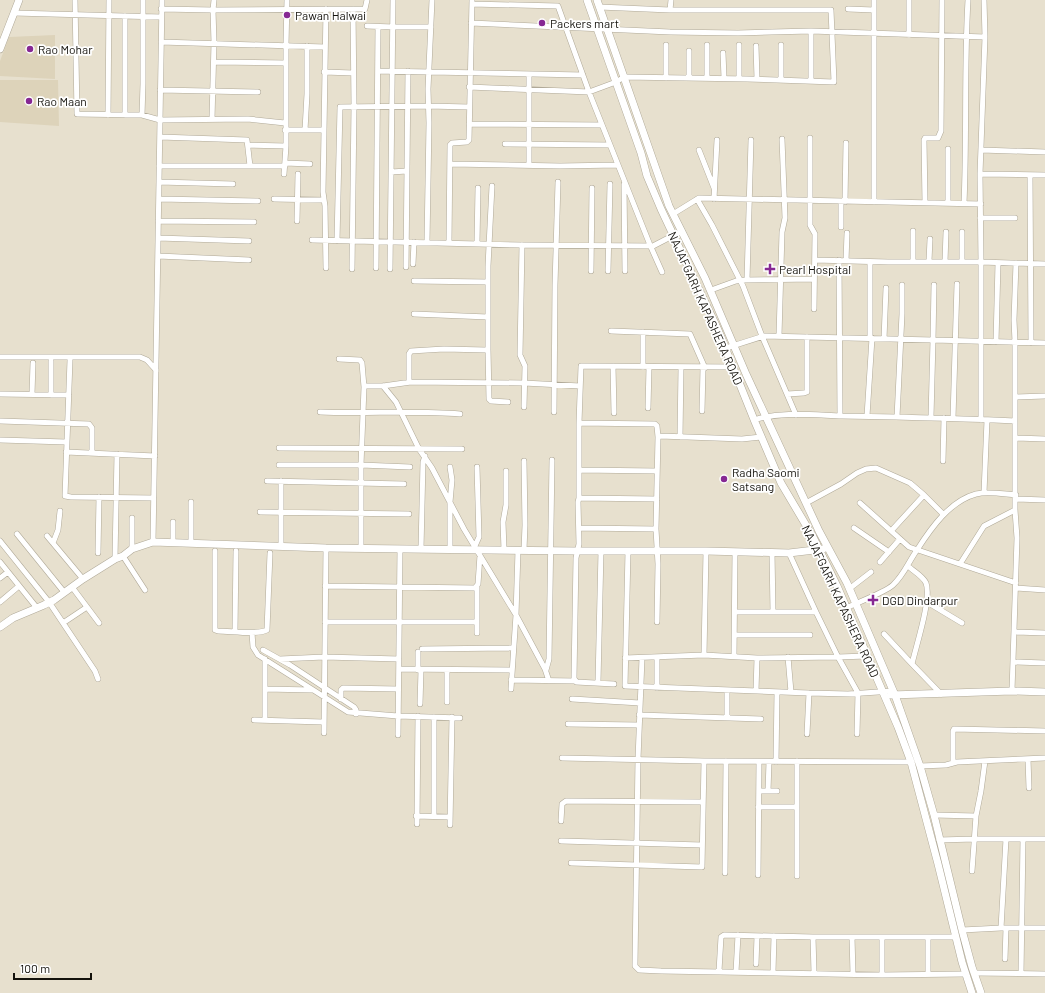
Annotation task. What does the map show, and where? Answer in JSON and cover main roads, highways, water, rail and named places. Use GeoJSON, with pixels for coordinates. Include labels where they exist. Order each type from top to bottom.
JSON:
{"type":"FeatureCollection","features":[{"type":"Feature","properties":{"kind":"main road"},"geometry":{"type":"LineString","coordinates":[[0,49],[2,39],[19,0]]}},
{"type":"Feature","properties":{"kind":"main road","name":"NAJAFGARH KAPASHERA ROAD"},"geometry":{"type":"LineString","coordinates":[[587,0],[641,153],[647,176],[661,209],[726,348],[754,420],[781,483],[819,550],[885,694],[911,762],[946,881]]}},
{"type":"Feature","properties":{"kind":"main road","name":"NAJAFGARH KAPASHERA ROAD"},"geometry":{"type":"LineString","coordinates":[[598,4],[669,206],[711,290],[746,374],[827,548],[849,589],[894,693],[920,766],[934,815],[951,903],[955,937],[972,993]]}},
{"type":"Feature","properties":{"kind":"main road"},"geometry":{"type":"LineString","coordinates":[[661,209],[669,206]]}},
{"type":"Feature","properties":{"kind":"main road"},"geometry":{"type":"LineString","coordinates":[[0,627],[13,618],[49,602],[132,549],[153,542],[326,548],[551,551],[706,551],[790,553],[827,548]]}},
{"type":"Feature","properties":{"kind":"main road"},"geometry":{"type":"LineString","coordinates":[[885,694],[941,694],[1012,691],[1045,692]]}},
{"type":"Feature","properties":{"kind":"main road"},"geometry":{"type":"LineString","coordinates":[[916,782],[924,781]]}},
{"type":"Feature","properties":{"kind":"main road","name":"NAJAFGARH KAPASHERA ROAD"},"geometry":{"type":"LineString","coordinates":[[951,903],[962,930],[974,973],[982,993]]}},
{"type":"Feature","properties":{"kind":"place","name":"Pawan Halwai"},"geometry":{"type":"Point","coordinates":[287,15]}},
{"type":"Feature","properties":{"kind":"place","name":"Packers mart"},"geometry":{"type":"Point","coordinates":[542,23]}},
{"type":"Feature","properties":{"kind":"place","name":"Rao Mohar"},"geometry":{"type":"Point","coordinates":[30,49]}},
{"type":"Feature","properties":{"kind":"place","name":"Rao Maan"},"geometry":{"type":"Point","coordinates":[29,101]}},
{"type":"Feature","properties":{"kind":"place","name":"Pearl Hospital"},"geometry":{"type":"Point","coordinates":[770,269]}},
{"type":"Feature","properties":{"kind":"place","name":"Radha Saomi Satsang"},"geometry":{"type":"Point","coordinates":[724,479]}},
{"type":"Feature","properties":{"kind":"place","name":"DGD Dindarpur"},"geometry":{"type":"Point","coordinates":[873,600]}}]}
